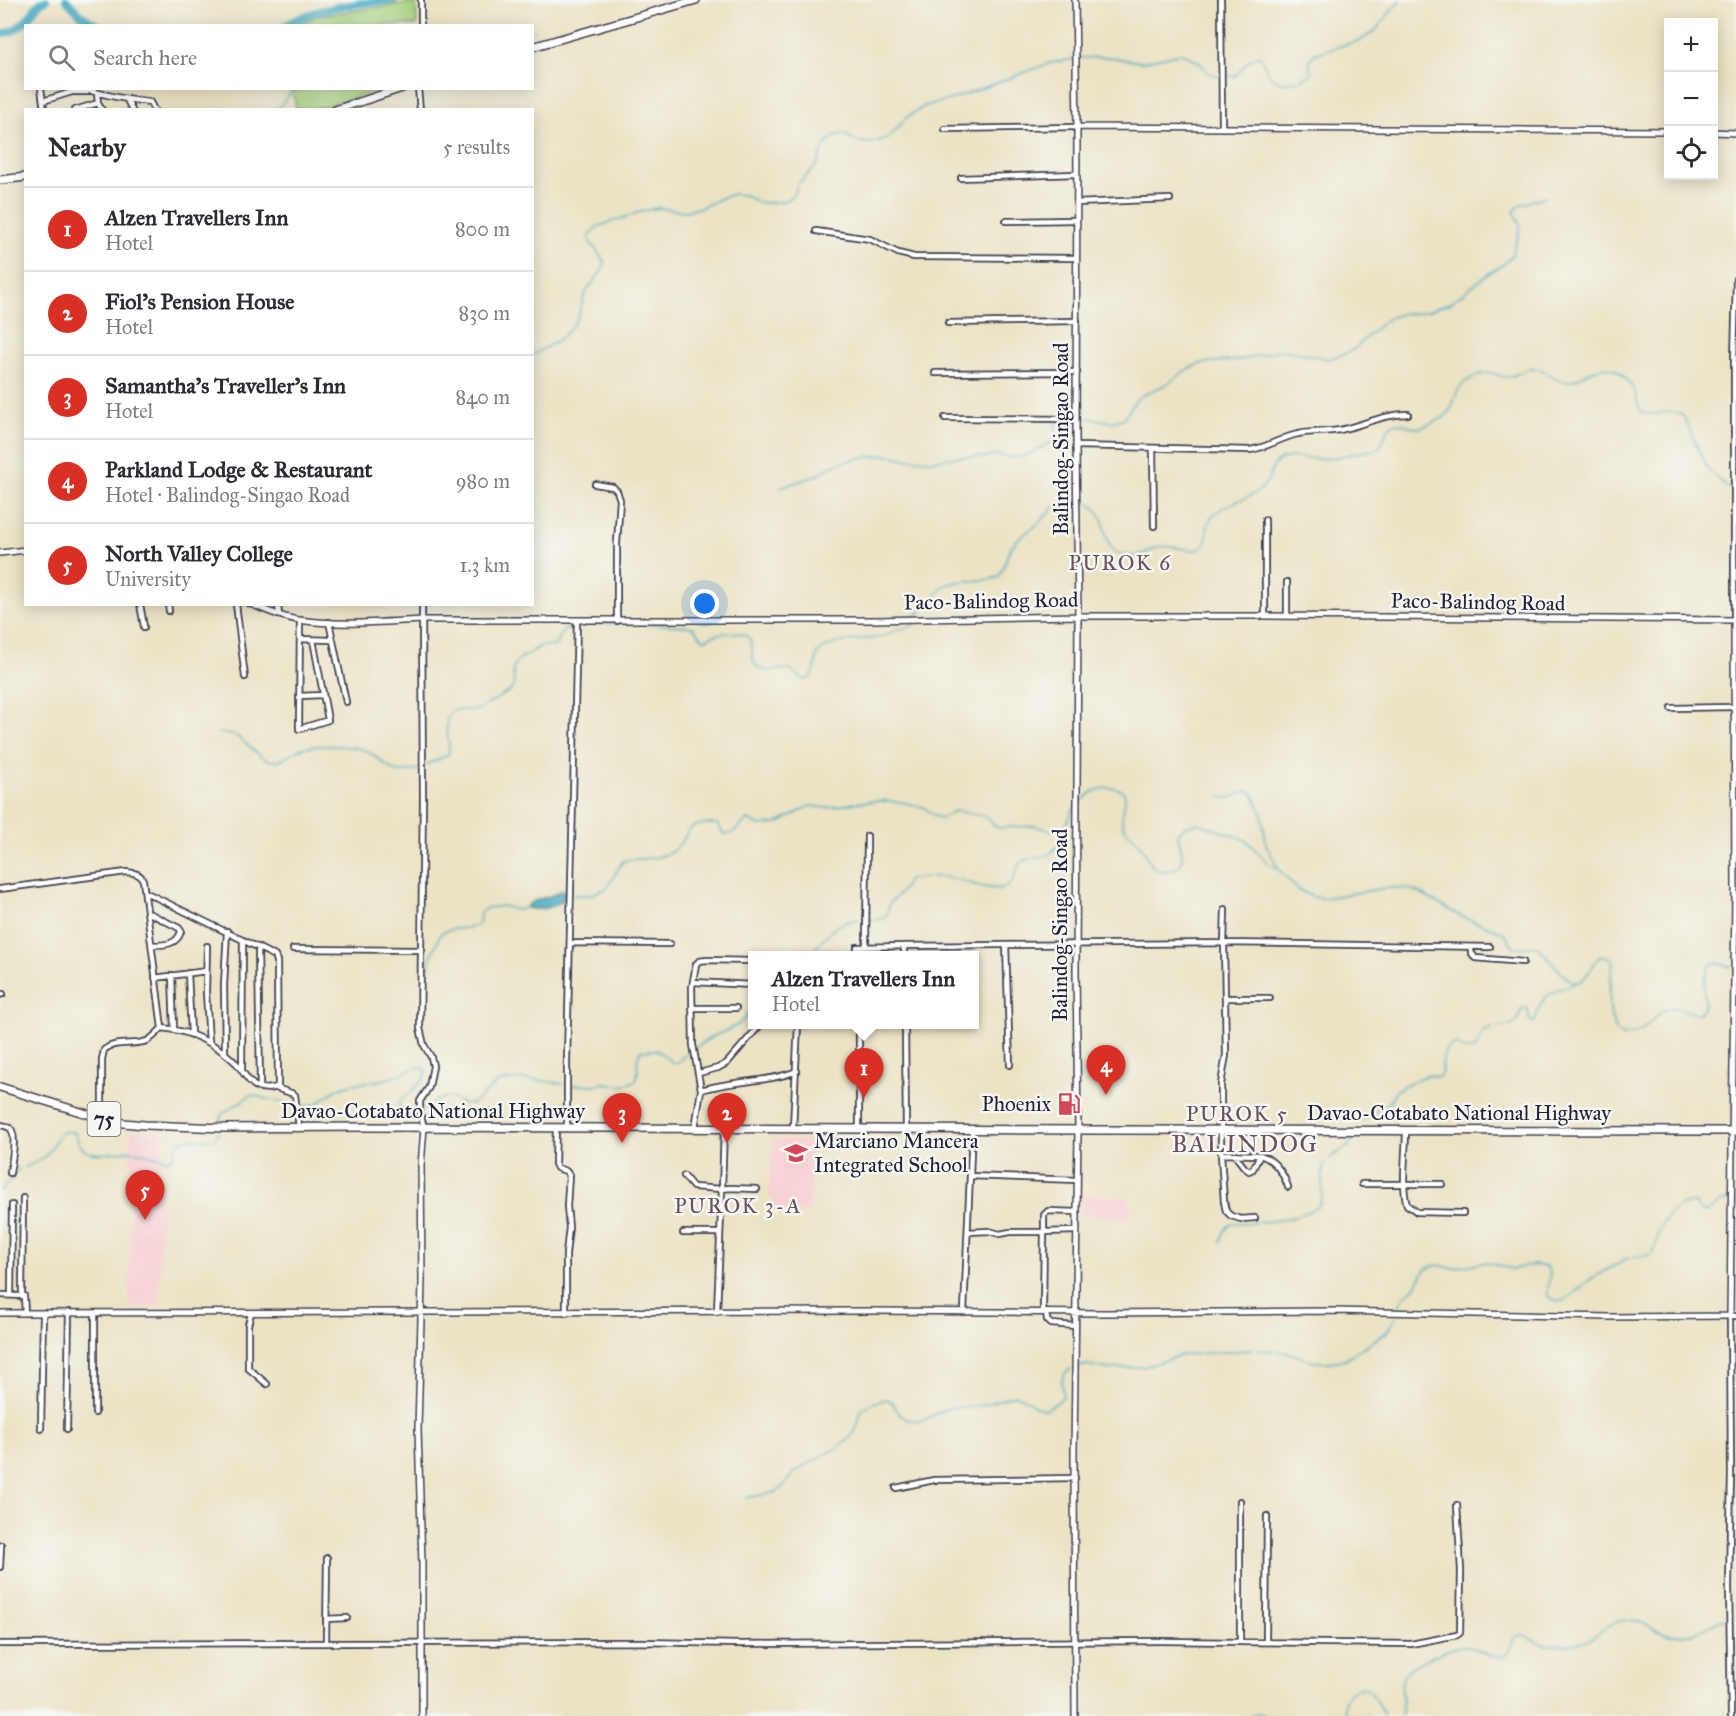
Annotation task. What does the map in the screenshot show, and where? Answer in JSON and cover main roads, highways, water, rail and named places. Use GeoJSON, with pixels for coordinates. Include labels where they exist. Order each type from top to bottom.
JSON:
{"type":"FeatureCollection","features":[{"type":"Feature","properties":{"kind":"main road"},"geometry":{"type":"LineString","coordinates":[[534,46],[696,0]]}},
{"type":"Feature","properties":{"kind":"main road"},"geometry":{"type":"LineString","coordinates":[[341,108],[396,90]]}},
{"type":"Feature","properties":{"kind":"main road"},"geometry":{"type":"LineString","coordinates":[[0,180],[24,177]]}},
{"type":"Feature","properties":{"kind":"main road","name":"Davao-Cotabato National Highway"},"geometry":{"type":"LineString","coordinates":[[0,1087],[113,1122],[212,1128],[1733,1131]]}},
{"type":"Feature","properties":{"kind":"water"},"geometry":{"type":"Polygon","coordinates":[[[562,890],[567,895],[554,905],[542,909],[526,907],[533,901],[562,890]]]}},
{"type":"Feature","properties":{"kind":"waterway"},"geometry":{"type":"LineString","coordinates":[[0,34],[20,26],[38,5],[46,0]]}},
{"type":"Feature","properties":{"kind":"waterway"},"geometry":{"type":"LineString","coordinates":[[66,0],[81,15],[95,24]]}},
{"type":"Feature","properties":{"kind":"waterway"},"geometry":{"type":"LineString","coordinates":[[288,24],[330,8],[394,0]]}},
{"type":"Feature","properties":{"kind":"waterway"},"geometry":{"type":"LineString","coordinates":[[1225,77],[1235,76],[1249,61],[1260,56],[1269,75],[1275,80],[1291,82],[1302,79],[1311,74],[1309,61],[1314,54],[1361,40],[1375,31],[1400,0]]}},
{"type":"Feature","properties":{"kind":"waterway"},"geometry":{"type":"LineString","coordinates":[[1079,58],[1108,57],[1141,62],[1182,53],[1201,63],[1206,72],[1219,76]]}},
{"type":"Feature","properties":{"kind":"waterway"},"geometry":{"type":"LineString","coordinates":[[534,354],[568,331],[578,316],[586,293],[602,270],[605,262],[590,242],[589,236],[597,227],[658,208],[685,211],[702,207],[733,194],[745,195],[757,202],[780,202],[788,199],[795,192],[798,184],[816,166],[825,146],[837,135],[844,134],[859,142],[872,143],[889,137],[907,117],[925,106],[956,98],[1050,63],[1073,59]]}},
{"type":"Feature","properties":{"kind":"waterway"},"geometry":{"type":"LineString","coordinates":[[278,108],[291,90]]}},
{"type":"Feature","properties":{"kind":"waterway"},"geometry":{"type":"LineString","coordinates":[[1079,422],[1091,418],[1111,422],[1124,418],[1136,400],[1143,395],[1167,384],[1189,368],[1203,363],[1241,360],[1280,350],[1329,359],[1347,353],[1389,318],[1404,313],[1413,314],[1430,310],[1450,303],[1504,264],[1512,255],[1519,233],[1520,225],[1514,212],[1520,205],[1546,196]]}},
{"type":"Feature","properties":{"kind":"waterway"},"geometry":{"type":"LineString","coordinates":[[1080,501],[1091,505],[1098,511],[1109,543],[1120,554],[1137,556],[1165,546],[1197,550],[1207,539],[1207,527],[1215,513],[1259,491],[1278,461],[1293,457],[1328,458],[1379,448],[1387,430],[1393,425],[1401,423],[1419,428],[1446,416],[1461,386],[1481,374],[1492,373],[1508,377],[1529,369],[1538,369],[1559,381],[1566,382],[1596,369],[1608,367],[1617,371],[1629,382],[1643,413],[1674,412],[1684,417],[1708,470],[1732,491]]}},
{"type":"Feature","properties":{"kind":"waterway"},"geometry":{"type":"LineString","coordinates":[[781,487],[816,476],[835,464],[859,458],[884,455],[935,460],[996,455],[1020,457],[1054,441],[1056,422],[1073,422]]}},
{"type":"Feature","properties":{"kind":"waterway"},"geometry":{"type":"LineString","coordinates":[[916,616],[940,590],[948,585],[999,577],[1010,550],[1017,540],[1055,507],[1073,501]]}},
{"type":"Feature","properties":{"kind":"waterway"},"geometry":{"type":"LineString","coordinates":[[580,625],[619,623],[688,626],[694,628],[703,639],[720,634],[740,634],[747,636],[751,641],[753,659],[761,669],[789,670],[805,680],[814,673],[817,654],[831,645],[883,636],[910,627],[915,622]]}},
{"type":"Feature","properties":{"kind":"waterway"},"geometry":{"type":"LineString","coordinates":[[426,765],[448,755],[446,726],[450,713],[457,710],[477,710],[510,691],[514,686],[513,668],[517,661],[541,646],[555,646],[563,631],[574,626]]}},
{"type":"Feature","properties":{"kind":"waterway"},"geometry":{"type":"LineString","coordinates":[[218,733],[236,736],[259,755],[269,760],[282,759],[306,747],[341,746],[358,748],[373,754],[395,771],[421,768]]}},
{"type":"Feature","properties":{"kind":"waterway"},"geometry":{"type":"LineString","coordinates":[[1079,804],[1097,790],[1111,788],[1123,792],[1125,796],[1123,825],[1138,842],[1156,870],[1166,871],[1179,867],[1182,855],[1178,834],[1185,826],[1198,823],[1247,841],[1297,889],[1313,897],[1324,898],[1386,888],[1416,891],[1460,916],[1503,932],[1515,947],[1537,947],[1568,979],[1574,982],[1579,982],[1585,977],[1599,957],[1609,957],[1613,961],[1610,991],[1611,1013],[1617,1030],[1623,1036],[1639,1032],[1667,1009],[1676,1008],[1699,1013],[1705,1003],[1704,981],[1711,964],[1718,963],[1731,967]]}},
{"type":"Feature","properties":{"kind":"waterway"},"geometry":{"type":"LineString","coordinates":[[1219,797],[1230,798],[1247,791],[1253,793],[1262,814],[1266,844],[1278,868]]}},
{"type":"Feature","properties":{"kind":"waterway"},"geometry":{"type":"LineString","coordinates":[[573,895],[590,895],[607,888],[623,861],[665,855],[678,847],[691,828],[696,826],[717,824],[724,834],[728,834],[748,820],[760,826],[779,823],[810,806],[828,808],[860,802],[901,802],[923,807],[942,818],[955,811],[984,816],[994,826],[1000,828],[1034,826],[1054,831],[1064,830]]}},
{"type":"Feature","properties":{"kind":"waterway"},"geometry":{"type":"LineString","coordinates":[[868,920],[885,917],[890,903],[902,891],[908,880],[939,877],[986,887],[1006,887],[1013,879],[1020,863],[1027,859],[1044,857],[1056,848],[1075,807]]}},
{"type":"Feature","properties":{"kind":"waterway"},"geometry":{"type":"LineString","coordinates":[[426,981],[430,959],[441,933],[452,929],[470,928],[479,924],[480,913],[486,908],[503,906],[516,910],[526,908]]}},
{"type":"Feature","properties":{"kind":"waterway"},"geometry":{"type":"LineString","coordinates":[[812,951],[837,926],[852,920],[863,919]]}},
{"type":"Feature","properties":{"kind":"waterway"},"geometry":{"type":"LineString","coordinates":[[1497,1027],[1510,1026],[1517,1022],[1523,1008],[1528,1009],[1529,1019],[1532,1022],[1535,1021],[1545,998],[1577,982]]}},
{"type":"Feature","properties":{"kind":"waterway"},"geometry":{"type":"LineString","coordinates":[[696,1048],[740,1023],[748,1013]]}},
{"type":"Feature","properties":{"kind":"waterway"},"geometry":{"type":"LineString","coordinates":[[1357,1123],[1388,1103],[1396,1091],[1403,1086],[1427,1075],[1438,1077],[1441,1075],[1444,1055],[1448,1047],[1458,1044],[1464,1050],[1475,1048],[1483,1032],[1492,1028]]}},
{"type":"Feature","properties":{"kind":"waterway"},"geometry":{"type":"LineString","coordinates":[[570,1085],[605,1083],[621,1086],[636,1081],[638,1058],[641,1051],[657,1050],[673,1063],[678,1062],[691,1049]]}},
{"type":"Feature","properties":{"kind":"waterway"},"geometry":{"type":"LineString","coordinates":[[299,1106],[310,1106],[348,1085],[380,1081],[421,1067],[427,1070],[423,1080],[399,1103],[401,1111],[417,1111]]}},
{"type":"Feature","properties":{"kind":"waterway"},"geometry":{"type":"LineString","coordinates":[[423,1110],[447,1097],[465,1104],[473,1103],[494,1085],[505,1081],[530,1080],[563,1084]]}},
{"type":"Feature","properties":{"kind":"waterway"},"geometry":{"type":"LineString","coordinates":[[219,1124],[222,1114],[251,1095],[294,1105]]}},
{"type":"Feature","properties":{"kind":"waterway"},"geometry":{"type":"LineString","coordinates":[[25,1167],[44,1157],[59,1135],[68,1131],[74,1132],[81,1147],[91,1153],[135,1151],[167,1159],[173,1157],[178,1144],[183,1140],[213,1139],[217,1137],[218,1132]]}},
{"type":"Feature","properties":{"kind":"waterway"},"geometry":{"type":"LineString","coordinates":[[1330,1158],[1349,1146],[1355,1136]]}},
{"type":"Feature","properties":{"kind":"waterway"},"geometry":{"type":"LineString","coordinates":[[1258,1222],[1290,1218],[1319,1205],[1325,1163]]}},
{"type":"Feature","properties":{"kind":"waterway"},"geometry":{"type":"LineString","coordinates":[[0,1190],[7,1185],[20,1168]]}},
{"type":"Feature","properties":{"kind":"waterway"},"geometry":{"type":"LineString","coordinates":[[1398,1308],[1403,1298],[1416,1285],[1425,1270],[1430,1267],[1437,1265],[1452,1268],[1487,1262],[1512,1269],[1534,1265],[1547,1267],[1550,1278],[1549,1297],[1562,1301],[1591,1279],[1624,1260],[1651,1254],[1665,1220],[1678,1207],[1696,1204],[1700,1211],[1708,1212],[1721,1202],[1729,1200]]}},
{"type":"Feature","properties":{"kind":"waterway"},"geometry":{"type":"LineString","coordinates":[[1221,1241],[1229,1225],[1243,1222],[1256,1223]]}},
{"type":"Feature","properties":{"kind":"waterway"},"geometry":{"type":"LineString","coordinates":[[1258,1350],[1286,1352],[1313,1362],[1345,1359],[1387,1332],[1396,1316]]}},
{"type":"Feature","properties":{"kind":"waterway"},"geometry":{"type":"LineString","coordinates":[[1078,1367],[1088,1365],[1109,1369],[1143,1367],[1182,1355],[1252,1350]]}},
{"type":"Feature","properties":{"kind":"waterway"},"geometry":{"type":"LineString","coordinates":[[746,1498],[778,1491],[797,1471],[842,1445],[855,1432],[860,1415],[866,1406],[887,1399],[892,1402],[900,1415],[908,1420],[919,1421],[949,1408],[979,1406],[1015,1395],[1024,1398],[1036,1407],[1045,1409],[1063,1397],[1062,1378],[1071,1369]]}},
{"type":"Feature","properties":{"kind":"waterway"},"geometry":{"type":"LineString","coordinates":[[1401,1716],[1401,1688],[1406,1672],[1424,1660],[1452,1649],[1464,1646],[1498,1657],[1507,1654],[1518,1635],[1543,1644],[1564,1645],[1587,1641],[1608,1626],[1625,1620],[1640,1622],[1665,1633],[1681,1635],[1694,1633],[1717,1621],[1727,1619]]}},
{"type":"Feature","properties":{"kind":"waterway"},"geometry":{"type":"LineString","coordinates":[[1346,1716],[1344,1705],[1346,1698],[1355,1690],[1362,1688],[1373,1695],[1384,1716]]}},
{"type":"Feature","properties":{"kind":"waterway"},"geometry":{"type":"LineString","coordinates":[[1249,1716],[1259,1713],[1265,1716]]}},
{"type":"Feature","properties":{"kind":"place","name":"Parkland Lodge & Restaurant"},"geometry":{"type":"Point","coordinates":[1106,1095]}},
{"type":"Feature","properties":{"kind":"place","name":"Alzen Travellers Inn"},"geometry":{"type":"Point","coordinates":[864,1098]}},
{"type":"Feature","properties":{"kind":"place","name":"Phoenix"},"geometry":{"type":"Point","coordinates":[1069,1104]}},
{"type":"Feature","properties":{"kind":"place","name":"Samantha's Traveller's Inn"},"geometry":{"type":"Point","coordinates":[622,1143]}},
{"type":"Feature","properties":{"kind":"place","name":"Fiol's Pension House"},"geometry":{"type":"Point","coordinates":[727,1143]}},
{"type":"Feature","properties":{"kind":"place","name":"Marciano Mancera Integrated School"},"geometry":{"type":"Point","coordinates":[796,1153]}},
{"type":"Feature","properties":{"kind":"place","name":"North Valley College"},"geometry":{"type":"Point","coordinates":[145,1220]}},
{"type":"Feature","properties":{"kind":"district","name":"PUROK 6"},"geometry":{"type":"Point","coordinates":[1120,562]}},
{"type":"Feature","properties":{"kind":"district","name":"PUROK 5"},"geometry":{"type":"Point","coordinates":[1237,1113]}},
{"type":"Feature","properties":{"kind":"district","name":"BALINDOG"},"geometry":{"type":"Point","coordinates":[1245,1144]}},
{"type":"Feature","properties":{"kind":"district","name":"PUROK 3-A"},"geometry":{"type":"Point","coordinates":[738,1205]}}]}
